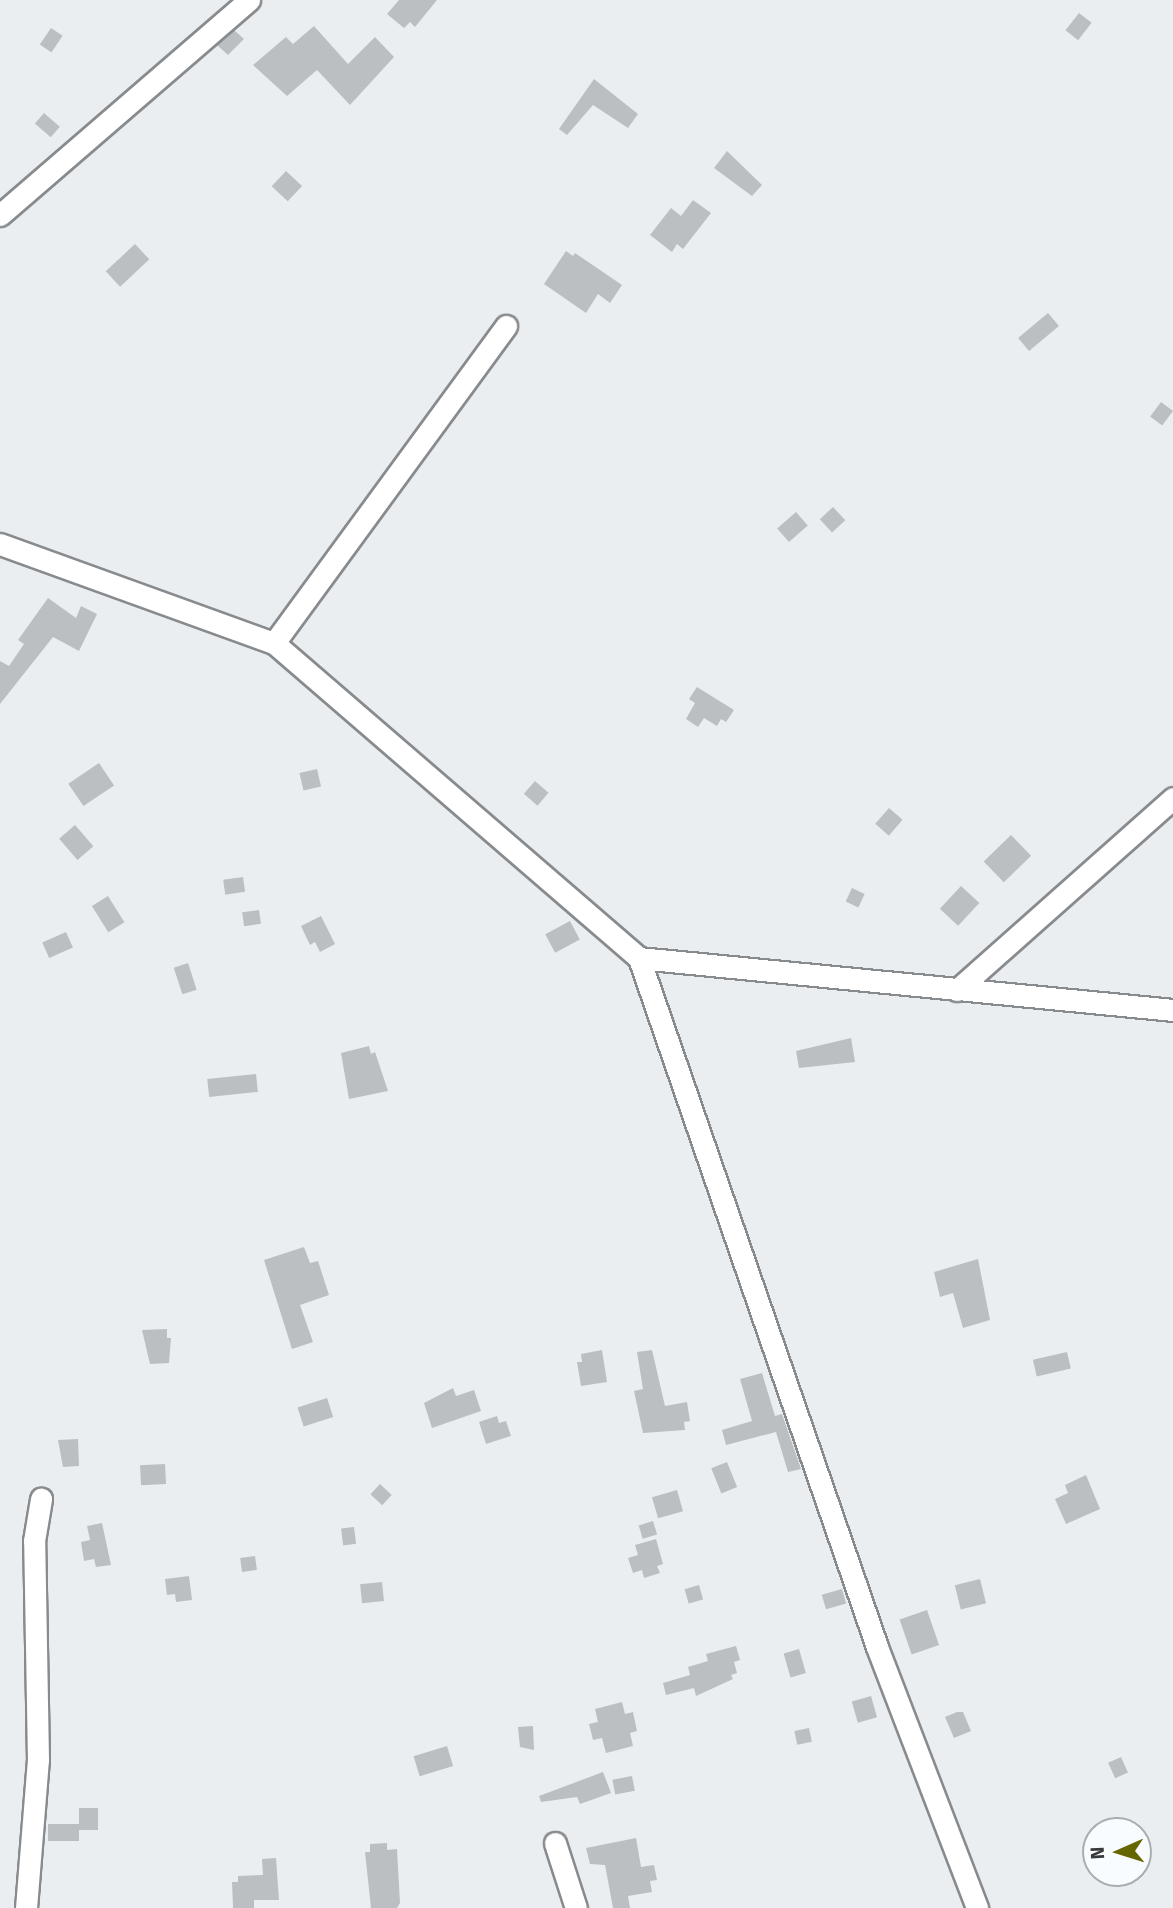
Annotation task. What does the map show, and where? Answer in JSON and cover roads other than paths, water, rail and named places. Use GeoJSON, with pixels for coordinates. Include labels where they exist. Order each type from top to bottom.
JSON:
{"type":"FeatureCollection","features":[{"type":"Feature","properties":{"kind":"street"},"geometry":{"type":"LineString","coordinates":[[0,215],[249,0]]}},
{"type":"Feature","properties":{"kind":"street"},"geometry":{"type":"LineString","coordinates":[[274,643],[506,326]]}},
{"type":"Feature","properties":{"kind":"street"},"geometry":{"type":"LineString","coordinates":[[0,544],[274,643],[639,958],[877,1647],[977,1908]]}},
{"type":"Feature","properties":{"kind":"street"},"geometry":{"type":"LineString","coordinates":[[957,990],[1173,797]]}},
{"type":"Feature","properties":{"kind":"street"},"geometry":{"type":"LineString","coordinates":[[639,958],[1173,1010]]}},
{"type":"Feature","properties":{"kind":"street"},"geometry":{"type":"LineString","coordinates":[[26,1908],[38,1760],[34,1541],[41,1499]]}},
{"type":"Feature","properties":{"kind":"street"},"geometry":{"type":"LineString","coordinates":[[555,1843],[576,1908]]}}]}
